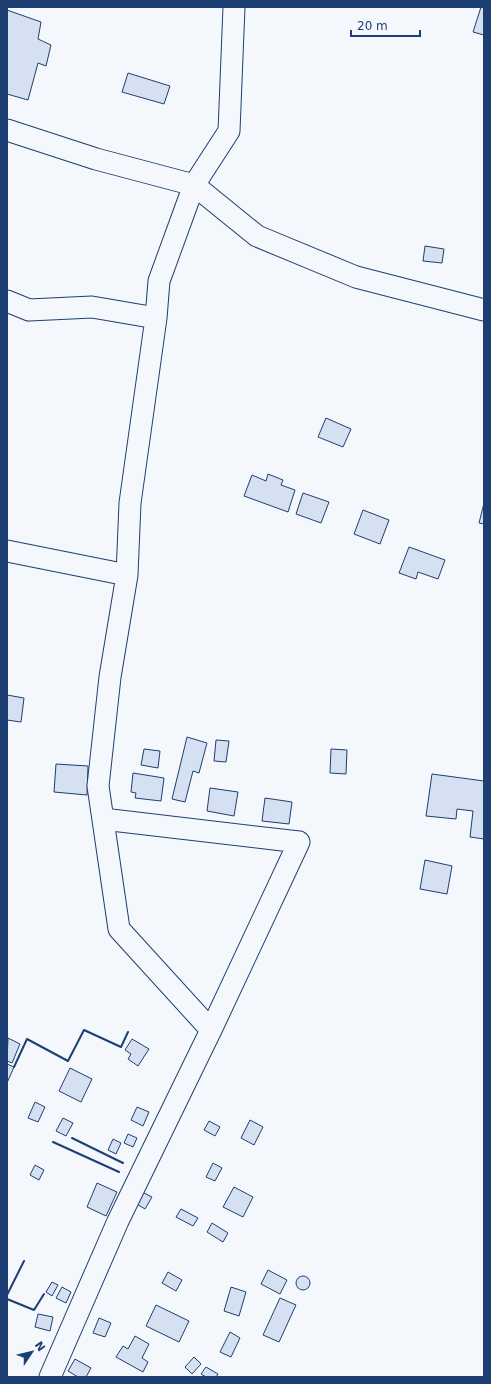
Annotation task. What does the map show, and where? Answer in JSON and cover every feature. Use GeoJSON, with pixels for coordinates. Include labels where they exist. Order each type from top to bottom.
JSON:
{"type":"FeatureCollection","features":[{"type":"Feature","properties":{"kind":"street"},"geometry":{"type":"LineString","coordinates":[[211,1030],[119,929],[98,786],[110,677],[127,576],[130,503],[156,318],[159,281],[194,185],[228,131],[234,7]]}},
{"type":"Feature","properties":{"kind":"street"},"geometry":{"type":"LineString","coordinates":[[7,130],[96,159],[194,185],[257,236],[356,277],[484,310]]}},
{"type":"Feature","properties":{"kind":"street"},"geometry":{"type":"LineString","coordinates":[[7,301],[29,310],[92,307],[156,318]]}},
{"type":"Feature","properties":{"kind":"street"},"geometry":{"type":"LineString","coordinates":[[7,551],[127,576]]}},
{"type":"Feature","properties":{"kind":"street"},"geometry":{"type":"LineString","coordinates":[[50,1377],[118,1220],[211,1030],[299,842],[103,819]]}},
{"type":"Feature","properties":{"kind":"building"},"geometry":{"type":"Polygon","coordinates":[[[481,7],[484,8],[484,35],[473,32],[481,7]]]}},
{"type":"Feature","properties":{"kind":"building"},"geometry":{"type":"Polygon","coordinates":[[[7,10],[41,22],[38,39],[51,45],[46,66],[38,63],[28,100],[7,94],[7,10]]]}},
{"type":"Feature","properties":{"kind":"building"},"geometry":{"type":"Polygon","coordinates":[[[128,73],[170,86],[164,104],[122,92],[128,73]]]}},
{"type":"Feature","properties":{"kind":"building"},"geometry":{"type":"Polygon","coordinates":[[[425,246],[444,249],[442,263],[423,261],[425,246]]]}},
{"type":"Feature","properties":{"kind":"building"},"geometry":{"type":"Polygon","coordinates":[[[326,418],[351,429],[343,447],[318,437],[326,418]]]}},
{"type":"Feature","properties":{"kind":"building"},"geometry":{"type":"Polygon","coordinates":[[[268,474],[283,480],[281,485],[295,490],[288,512],[244,496],[252,475],[266,481],[268,474]]]}},
{"type":"Feature","properties":{"kind":"building"},"geometry":{"type":"Polygon","coordinates":[[[303,493],[329,502],[321,523],[296,514],[303,493]]]}},
{"type":"Feature","properties":{"kind":"building"},"geometry":{"type":"Polygon","coordinates":[[[484,503],[484,524],[479,523],[484,503]]]}},
{"type":"Feature","properties":{"kind":"building"},"geometry":{"type":"Polygon","coordinates":[[[363,510],[389,520],[380,544],[354,534],[363,510]]]}},
{"type":"Feature","properties":{"kind":"building"},"geometry":{"type":"Polygon","coordinates":[[[409,547],[445,560],[438,579],[418,572],[416,579],[399,573],[409,547]]]}},
{"type":"Feature","properties":{"kind":"building"},"geometry":{"type":"Polygon","coordinates":[[[7,695],[24,698],[21,722],[7,720],[7,695]]]}},
{"type":"Feature","properties":{"kind":"building"},"geometry":{"type":"Polygon","coordinates":[[[187,737],[207,743],[199,773],[193,771],[185,802],[172,799],[187,737]]]}},
{"type":"Feature","properties":{"kind":"building"},"geometry":{"type":"Polygon","coordinates":[[[216,740],[229,741],[226,762],[214,761],[216,740]]]}},
{"type":"Feature","properties":{"kind":"building"},"geometry":{"type":"Polygon","coordinates":[[[144,749],[160,751],[158,768],[141,765],[144,749]]]}},
{"type":"Feature","properties":{"kind":"building"},"geometry":{"type":"Polygon","coordinates":[[[331,749],[347,750],[346,774],[330,773],[331,749]]]}},
{"type":"Feature","properties":{"kind":"building"},"geometry":{"type":"Polygon","coordinates":[[[56,764],[88,766],[87,795],[54,792],[56,764]]]}},
{"type":"Feature","properties":{"kind":"building"},"geometry":{"type":"Polygon","coordinates":[[[133,773],[164,778],[161,801],[135,798],[136,793],[131,792],[133,773]]]}},
{"type":"Feature","properties":{"kind":"building"},"geometry":{"type":"Polygon","coordinates":[[[432,774],[484,781],[484,839],[470,837],[473,811],[457,809],[456,819],[426,816],[432,774]]]}},
{"type":"Feature","properties":{"kind":"building"},"geometry":{"type":"Polygon","coordinates":[[[210,788],[238,792],[234,816],[207,811],[210,788]]]}},
{"type":"Feature","properties":{"kind":"building"},"geometry":{"type":"Polygon","coordinates":[[[265,798],[292,802],[289,824],[262,821],[265,798]]]}},
{"type":"Feature","properties":{"kind":"building"},"geometry":{"type":"Polygon","coordinates":[[[425,860],[452,866],[447,894],[420,889],[425,860]]]}},
{"type":"Feature","properties":{"kind":"building"},"geometry":{"type":"Polygon","coordinates":[[[8,1038],[20,1044],[12,1063],[7,1061],[8,1038]]]}},
{"type":"Feature","properties":{"kind":"building"},"geometry":{"type":"Polygon","coordinates":[[[132,1039],[149,1049],[138,1066],[128,1059],[131,1054],[125,1050],[132,1039]]]}},
{"type":"Feature","properties":{"kind":"building"},"geometry":{"type":"Polygon","coordinates":[[[7,1064],[14,1067],[7,1083],[7,1064]]]}},
{"type":"Feature","properties":{"kind":"building"},"geometry":{"type":"Polygon","coordinates":[[[70,1068],[92,1079],[81,1102],[59,1091],[70,1068]]]}},
{"type":"Feature","properties":{"kind":"building"},"geometry":{"type":"Polygon","coordinates":[[[35,1102],[45,1107],[38,1122],[28,1118],[35,1102]]]}},
{"type":"Feature","properties":{"kind":"building"},"geometry":{"type":"Polygon","coordinates":[[[137,1107],[149,1112],[143,1126],[131,1120],[137,1107]]]}},
{"type":"Feature","properties":{"kind":"building"},"geometry":{"type":"Polygon","coordinates":[[[63,1118],[73,1123],[66,1136],[56,1131],[63,1118]]]}},
{"type":"Feature","properties":{"kind":"building"},"geometry":{"type":"Polygon","coordinates":[[[250,1120],[263,1127],[254,1145],[241,1138],[250,1120]]]}},
{"type":"Feature","properties":{"kind":"building"},"geometry":{"type":"Polygon","coordinates":[[[209,1121],[220,1127],[215,1136],[204,1130],[209,1121]]]}},
{"type":"Feature","properties":{"kind":"building"},"geometry":{"type":"Polygon","coordinates":[[[128,1134],[137,1138],[133,1147],[124,1143],[128,1134]]]}},
{"type":"Feature","properties":{"kind":"building"},"geometry":{"type":"Polygon","coordinates":[[[113,1139],[121,1143],[116,1154],[108,1150],[113,1139]]]}},
{"type":"Feature","properties":{"kind":"building"},"geometry":{"type":"Polygon","coordinates":[[[213,1163],[222,1168],[215,1181],[206,1177],[213,1163]]]}},
{"type":"Feature","properties":{"kind":"building"},"geometry":{"type":"Polygon","coordinates":[[[35,1165],[44,1170],[39,1180],[30,1175],[35,1165]]]}},
{"type":"Feature","properties":{"kind":"building"},"geometry":{"type":"Polygon","coordinates":[[[97,1183],[117,1192],[106,1216],[87,1207],[97,1183]]]}},
{"type":"Feature","properties":{"kind":"building"},"geometry":{"type":"Polygon","coordinates":[[[234,1187],[253,1197],[243,1217],[223,1207],[234,1187]]]}},
{"type":"Feature","properties":{"kind":"building"},"geometry":{"type":"Polygon","coordinates":[[[142,1192],[152,1197],[145,1209],[135,1203],[142,1192]]]}},
{"type":"Feature","properties":{"kind":"building"},"geometry":{"type":"Polygon","coordinates":[[[181,1209],[198,1218],[193,1226],[176,1217],[181,1209]]]}},
{"type":"Feature","properties":{"kind":"building"},"geometry":{"type":"Polygon","coordinates":[[[212,1223],[228,1233],[223,1242],[207,1232],[212,1223]]]}},
{"type":"Feature","properties":{"kind":"building"},"geometry":{"type":"Polygon","coordinates":[[[268,1270],[287,1280],[280,1294],[261,1284],[268,1270]]]}},
{"type":"Feature","properties":{"kind":"building"},"geometry":{"type":"Polygon","coordinates":[[[168,1272],[182,1280],[176,1291],[162,1283],[168,1272]]]}},
{"type":"Feature","properties":{"kind":"building"},"geometry":{"type":"Polygon","coordinates":[[[300,1276],[306,1276],[310,1280],[310,1286],[306,1290],[300,1290],[296,1286],[296,1280],[300,1276]]]}},
{"type":"Feature","properties":{"kind":"building"},"geometry":{"type":"Polygon","coordinates":[[[52,1282],[58,1285],[52,1296],[46,1292],[52,1282]]]}},
{"type":"Feature","properties":{"kind":"building"},"geometry":{"type":"Polygon","coordinates":[[[62,1287],[71,1292],[66,1303],[56,1298],[62,1287]]]}},
{"type":"Feature","properties":{"kind":"building"},"geometry":{"type":"Polygon","coordinates":[[[231,1287],[246,1292],[239,1316],[224,1311],[231,1287]]]}},
{"type":"Feature","properties":{"kind":"building"},"geometry":{"type":"Polygon","coordinates":[[[280,1298],[296,1305],[279,1342],[263,1335],[280,1298]]]}},
{"type":"Feature","properties":{"kind":"building"},"geometry":{"type":"Polygon","coordinates":[[[156,1305],[189,1321],[179,1342],[146,1326],[156,1305]]]}},
{"type":"Feature","properties":{"kind":"building"},"geometry":{"type":"Polygon","coordinates":[[[38,1314],[53,1317],[50,1331],[35,1327],[38,1314]]]}},
{"type":"Feature","properties":{"kind":"building"},"geometry":{"type":"Polygon","coordinates":[[[99,1318],[111,1323],[105,1337],[93,1333],[99,1318]]]}},
{"type":"Feature","properties":{"kind":"building"},"geometry":{"type":"Polygon","coordinates":[[[230,1332],[240,1338],[231,1357],[220,1352],[230,1332]]]}},
{"type":"Feature","properties":{"kind":"building"},"geometry":{"type":"Polygon","coordinates":[[[135,1336],[149,1344],[142,1358],[148,1362],[143,1372],[116,1357],[123,1346],[128,1349],[135,1336]]]}},
{"type":"Feature","properties":{"kind":"building"},"geometry":{"type":"Polygon","coordinates":[[[194,1357],[201,1364],[192,1374],[185,1367],[194,1357]]]}},
{"type":"Feature","properties":{"kind":"building"},"geometry":{"type":"Polygon","coordinates":[[[75,1359],[91,1368],[86,1377],[78,1377],[68,1371],[75,1359]]]}},
{"type":"Feature","properties":{"kind":"building"},"geometry":{"type":"Polygon","coordinates":[[[206,1367],[218,1374],[216,1377],[206,1377],[201,1374],[206,1367]]]}},
{"type":"Feature","properties":{"kind":"wall"},"geometry":{"type":"LineString","coordinates":[[14,1067],[27,1039],[68,1061],[84,1030],[121,1047],[128,1032]]}},
{"type":"Feature","properties":{"kind":"wall"},"geometry":{"type":"LineString","coordinates":[[72,1138],[123,1163]]}},
{"type":"Feature","properties":{"kind":"wall"},"geometry":{"type":"LineString","coordinates":[[53,1142],[119,1172]]}},
{"type":"Feature","properties":{"kind":"wall"},"geometry":{"type":"LineString","coordinates":[[7,1295],[24,1261]]}},
{"type":"Feature","properties":{"kind":"wall"},"geometry":{"type":"LineString","coordinates":[[7,1299],[34,1310],[44,1294]]}}]}
